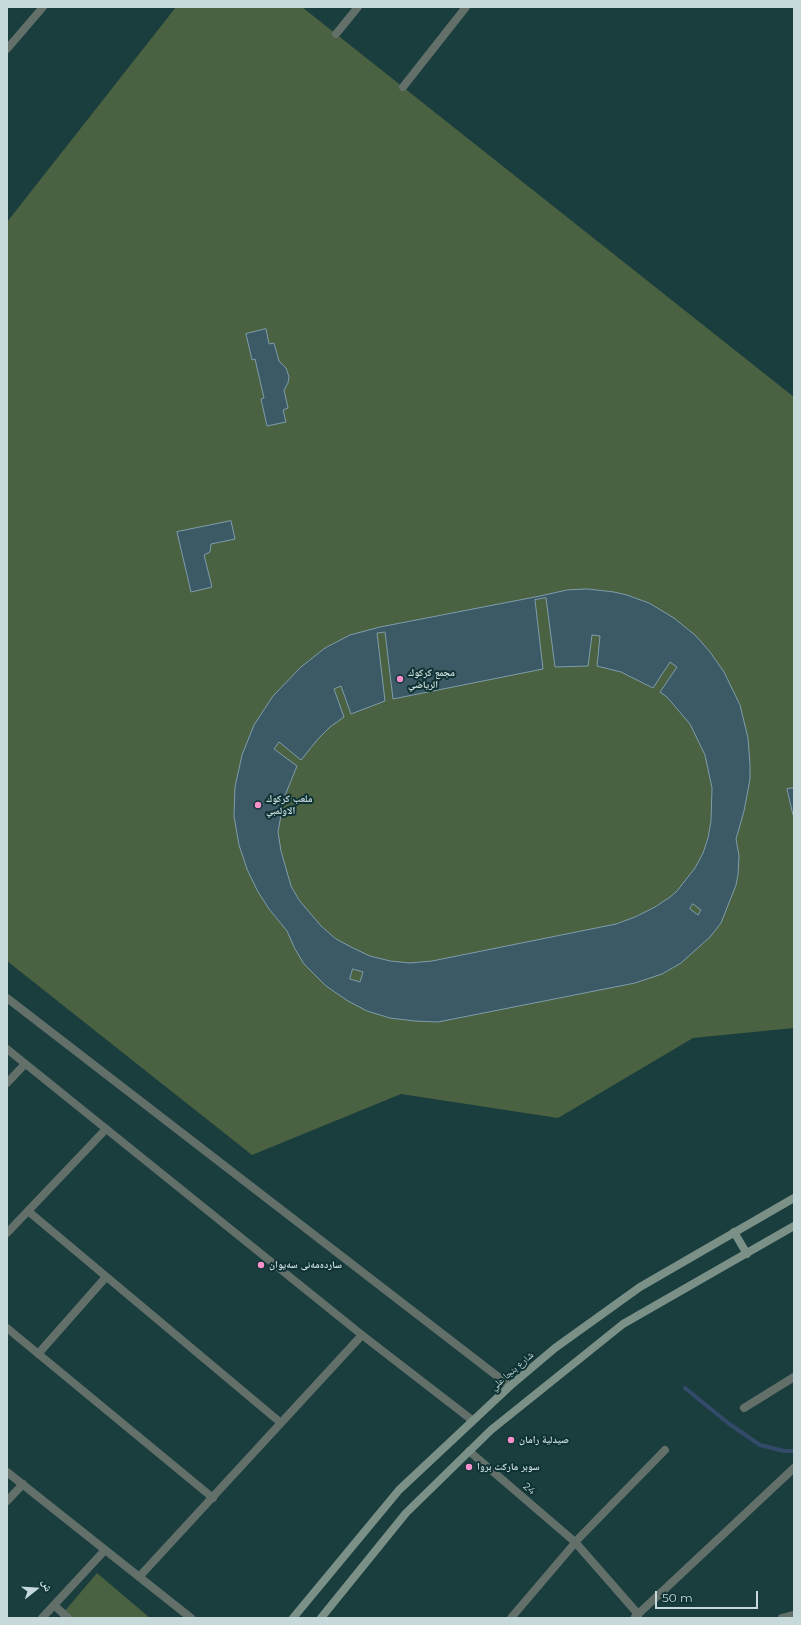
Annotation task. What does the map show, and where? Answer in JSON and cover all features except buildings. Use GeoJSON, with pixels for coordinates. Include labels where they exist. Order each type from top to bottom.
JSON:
{"type":"FeatureCollection","features":[{"type":"Feature","properties":{"kind":"main road","name":"شارع بنجا علي"},"geometry":{"type":"LineString","coordinates":[[293,1618],[399,1490],[472,1420],[555,1348],[640,1287],[794,1198]]}},
{"type":"Feature","properties":{"kind":"main road"},"geometry":{"type":"LineString","coordinates":[[321,1618],[406,1513],[491,1430],[624,1324],[794,1226]]}},
{"type":"Feature","properties":{"kind":"main road"},"geometry":{"type":"LineString","coordinates":[[734,1232],[747,1254]]}},
{"type":"Feature","properties":{"kind":"street"},"geometry":{"type":"LineString","coordinates":[[7,49],[43,7]]}},
{"type":"Feature","properties":{"kind":"street"},"geometry":{"type":"LineString","coordinates":[[336,34],[358,7]]}},
{"type":"Feature","properties":{"kind":"street"},"geometry":{"type":"LineString","coordinates":[[403,87],[466,7]]}},
{"type":"Feature","properties":{"kind":"street"},"geometry":{"type":"LineString","coordinates":[[7,998],[510,1386]]}},
{"type":"Feature","properties":{"kind":"street"},"geometry":{"type":"LineString","coordinates":[[7,1049],[362,1335],[472,1420]]}},
{"type":"Feature","properties":{"kind":"street"},"geometry":{"type":"LineString","coordinates":[[7,1083],[25,1064]]}},
{"type":"Feature","properties":{"kind":"street"},"geometry":{"type":"LineString","coordinates":[[7,1233],[106,1129]]}},
{"type":"Feature","properties":{"kind":"street"},"geometry":{"type":"LineString","coordinates":[[28,1211],[281,1423]]}},
{"type":"Feature","properties":{"kind":"street"},"geometry":{"type":"LineString","coordinates":[[38,1354],[106,1277]]}},
{"type":"Feature","properties":{"kind":"street"},"geometry":{"type":"LineString","coordinates":[[7,1328],[213,1498]]}},
{"type":"Feature","properties":{"kind":"street"},"geometry":{"type":"LineString","coordinates":[[139,1577],[362,1335]]}},
{"type":"Feature","properties":{"kind":"street"},"geometry":{"type":"LineString","coordinates":[[744,1408],[794,1377]]}},
{"type":"Feature","properties":{"kind":"street"},"geometry":{"type":"LineString","coordinates":[[511,1618],[575,1542],[665,1450]]}},
{"type":"Feature","properties":{"kind":"street","name":"24"},"geometry":{"type":"LineString","coordinates":[[469,1451],[575,1542],[637,1617]]}},
{"type":"Feature","properties":{"kind":"street"},"geometry":{"type":"LineString","coordinates":[[637,1617],[794,1468]]}},
{"type":"Feature","properties":{"kind":"street"},"geometry":{"type":"LineString","coordinates":[[7,1472],[191,1618]]}},
{"type":"Feature","properties":{"kind":"street"},"geometry":{"type":"LineString","coordinates":[[7,1501],[23,1484]]}},
{"type":"Feature","properties":{"kind":"street"},"geometry":{"type":"LineString","coordinates":[[42,1618],[105,1550]]}},
{"type":"Feature","properties":{"kind":"street"},"geometry":{"type":"LineString","coordinates":[[54,1605],[68,1618]]}},
{"type":"Feature","properties":{"kind":"street"},"geometry":{"type":"LineString","coordinates":[[782,1618],[794,1615]]}},
{"type":"Feature","properties":{"kind":"green space","name":"مجمع كركوك الرياضي"},"geometry":{"type":"Polygon","coordinates":[[[176,7],[302,7],[794,397],[794,1028],[693,1038],[558,1118],[401,1094],[252,1155],[7,961],[7,222],[176,7]]]}},
{"type":"Feature","properties":{"kind":"green space"},"geometry":{"type":"Polygon","coordinates":[[[97,1573],[150,1618],[71,1618],[64,1612],[97,1573]]]}},
{"type":"Feature","properties":{"kind":"waterway"},"geometry":{"type":"LineString","coordinates":[[685,1388],[728,1423],[760,1445],[784,1451],[794,1451]]}},
{"type":"Feature","properties":{"kind":"place","name":"مجمع كركوك الرياضي"},"geometry":{"type":"Point","coordinates":[400,679]}},
{"type":"Feature","properties":{"kind":"place","name":"ملعب كركوك الاولمبي"},"geometry":{"type":"Point","coordinates":[258,805]}},
{"type":"Feature","properties":{"kind":"place","name":"ساردەمەنی سەیوان"},"geometry":{"type":"Point","coordinates":[261,1265]}},
{"type":"Feature","properties":{"kind":"place","name":"صيدلية رامان"},"geometry":{"type":"Point","coordinates":[511,1440]}},
{"type":"Feature","properties":{"kind":"place","name":"سوبر ماركت بروا"},"geometry":{"type":"Point","coordinates":[469,1467]}}]}
